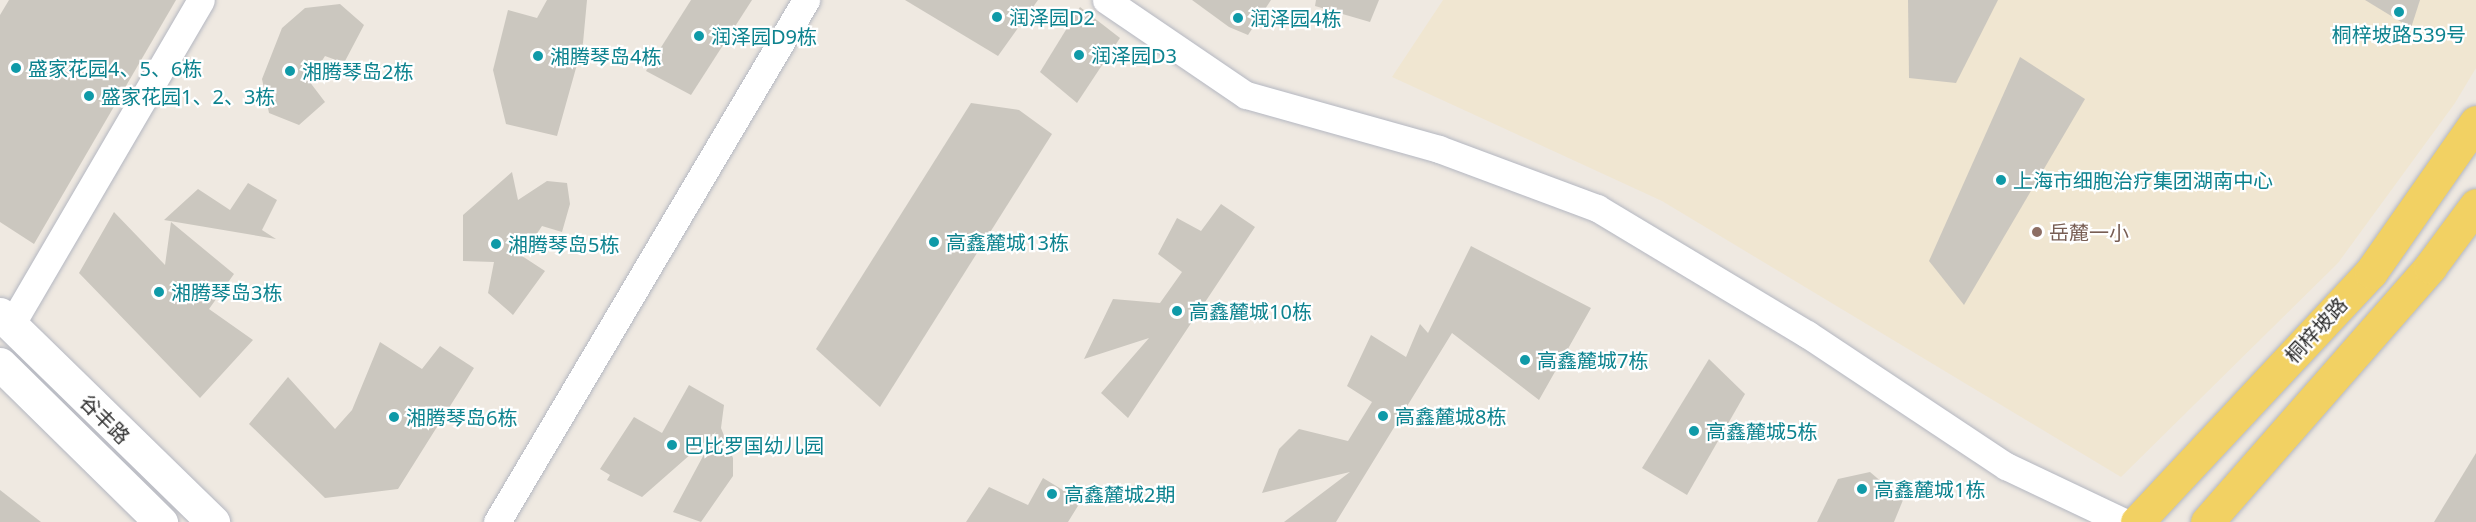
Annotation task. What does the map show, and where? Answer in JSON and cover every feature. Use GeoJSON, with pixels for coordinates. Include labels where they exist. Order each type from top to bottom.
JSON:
{"type":"FeatureCollection","features":[{"type":"Feature","properties":{"kind":"main road","name":"桐梓坡路"},"geometry":{"type":"LineString","coordinates":[[2137,522],[2371,272],[2476,122]]}},
{"type":"Feature","properties":{"kind":"main road"},"geometry":{"type":"LineString","coordinates":[[2207,522],[2430,267],[2476,205]]}},
{"type":"Feature","properties":{"kind":"street"},"geometry":{"type":"LineString","coordinates":[[6,319],[201,0]]}},
{"type":"Feature","properties":{"kind":"street"},"geometry":{"type":"LineString","coordinates":[[497,522],[806,0]]}},
{"type":"Feature","properties":{"kind":"street"},"geometry":{"type":"LineString","coordinates":[[1106,0],[1246,95],[1439,148],[1597,208],[1807,334],[2006,466],[2124,522]]}},
{"type":"Feature","properties":{"kind":"street","name":"谷丰路"},"geometry":{"type":"LineString","coordinates":[[6,319],[213,522]]}},
{"type":"Feature","properties":{"kind":"street","name":"谷丰路"},"geometry":{"type":"LineString","coordinates":[[0,364],[161,522]]}},
{"type":"Feature","properties":{"kind":"shaded area","name":"岳麓一小"},"geometry":{"type":"Polygon","coordinates":[[[1443,0],[2476,0],[2476,68],[2455,103],[2338,263],[2121,477],[1662,201],[1392,77],[1443,0]]]}},
{"type":"Feature","properties":{"kind":"building"},"geometry":{"type":"Polygon","coordinates":[[[9,0],[176,0],[34,244],[0,222],[0,15],[9,0]]]}},
{"type":"Feature","properties":{"kind":"building","name":"湘腾琴岛4栋"},"geometry":{"type":"Polygon","coordinates":[[[547,0],[587,0],[583,43],[557,136],[506,124],[493,70],[508,10],[537,18],[547,0]]]}},
{"type":"Feature","properties":{"kind":"building","name":"润泽园D9栋"},"geometry":{"type":"Polygon","coordinates":[[[691,0],[752,0],[691,95],[646,71],[691,0]]]}},
{"type":"Feature","properties":{"kind":"building","name":"润泽园D2"},"geometry":{"type":"Polygon","coordinates":[[[905,0],[1038,0],[998,56],[905,0]]]}},
{"type":"Feature","properties":{"kind":"building","name":"润泽园4栋"},"geometry":{"type":"Polygon","coordinates":[[[1192,0],[1271,0],[1248,35],[1229,27],[1192,0]]]}},
{"type":"Feature","properties":{"kind":"building"},"geometry":{"type":"Polygon","coordinates":[[[1316,0],[1379,0],[1370,22],[1315,6],[1316,0]]]}},
{"type":"Feature","properties":{"kind":"building"},"geometry":{"type":"Polygon","coordinates":[[[1908,0],[1998,0],[1956,83],[1909,78],[1908,0]]]}},
{"type":"Feature","properties":{"kind":"building","name":"桐梓坡路539号"},"geometry":{"type":"Polygon","coordinates":[[[2365,0],[2420,0],[2411,28],[2365,0]]]}},
{"type":"Feature","properties":{"kind":"building","name":"湘腾琴岛2栋"},"geometry":{"type":"Polygon","coordinates":[[[340,4],[364,25],[344,63],[325,56],[309,81],[325,102],[299,125],[269,113],[262,79],[282,28],[305,8],[340,4]]]}},
{"type":"Feature","properties":{"kind":"building","name":"润泽园D3"},"geometry":{"type":"Polygon","coordinates":[[[1080,7],[1120,38],[1077,103],[1040,72],[1080,7]]]}},
{"type":"Feature","properties":{"kind":"building","name":"上海市细胞治疗集团湖南中心"},"geometry":{"type":"Polygon","coordinates":[[[2020,57],[2085,99],[1964,305],[1929,261],[2020,57]]]}},
{"type":"Feature","properties":{"kind":"building","name":"高鑫麓城13栋"},"geometry":{"type":"Polygon","coordinates":[[[971,103],[1019,110],[1052,134],[880,407],[816,349],[971,103]]]}},
{"type":"Feature","properties":{"kind":"building","name":"湘腾琴岛5栋"},"geometry":{"type":"Polygon","coordinates":[[[512,172],[518,200],[547,181],[567,183],[570,204],[562,232],[542,226],[522,256],[545,271],[513,315],[488,293],[494,262],[463,261],[463,215],[512,172]]]}},
{"type":"Feature","properties":{"kind":"building"},"geometry":{"type":"Polygon","coordinates":[[[248,183],[277,200],[262,230],[276,239],[164,220],[198,189],[230,210],[248,183]]]}},
{"type":"Feature","properties":{"kind":"building","name":"高鑫麓城10栋"},"geometry":{"type":"Polygon","coordinates":[[[1221,204],[1255,227],[1128,418],[1101,393],[1149,338],[1084,359],[1113,299],[1160,303],[1182,272],[1158,254],[1177,218],[1201,231],[1221,204]]]}},
{"type":"Feature","properties":{"kind":"building","name":"湘腾琴岛3栋"},"geometry":{"type":"Polygon","coordinates":[[[114,212],[165,265],[171,222],[234,274],[209,309],[253,340],[200,398],[79,273],[114,212]]]}},
{"type":"Feature","properties":{"kind":"building"},"geometry":{"type":"Polygon","coordinates":[[[1471,246],[1591,308],[1539,400],[1452,333],[1336,522],[1284,522],[1350,472],[1262,493],[1279,449],[1299,429],[1348,441],[1372,402],[1347,386],[1371,335],[1406,357],[1420,324],[1428,333],[1471,246]]]}},
{"type":"Feature","properties":{"kind":"building","name":"湘腾琴岛6栋"},"geometry":{"type":"Polygon","coordinates":[[[380,342],[422,369],[440,346],[474,368],[398,489],[325,498],[249,424],[288,377],[335,429],[352,410],[380,342]]]}},
{"type":"Feature","properties":{"kind":"building","name":"高鑫麓城5栋"},"geometry":{"type":"Polygon","coordinates":[[[1709,359],[1745,394],[1687,495],[1642,468],[1709,359]]]}},
{"type":"Feature","properties":{"kind":"building","name":"巴比罗国幼儿园"},"geometry":{"type":"Polygon","coordinates":[[[689,385],[724,405],[721,428],[733,458],[733,476],[701,522],[673,512],[716,432],[642,497],[607,480],[610,475],[600,469],[634,417],[662,433],[689,385]]]}},
{"type":"Feature","properties":{"kind":"building"},"geometry":{"type":"Polygon","coordinates":[[[2476,453],[2476,522],[2434,522],[2476,453]]]}},
{"type":"Feature","properties":{"kind":"building","name":"高鑫麓城1栋"},"geometry":{"type":"Polygon","coordinates":[[[1870,472],[1903,500],[1894,522],[1817,522],[1838,479],[1870,472]]]}},
{"type":"Feature","properties":{"kind":"building","name":"高鑫麓城2期"},"geometry":{"type":"Polygon","coordinates":[[[1043,478],[1081,501],[1068,522],[966,522],[989,487],[1028,505],[1043,478]]]}},
{"type":"Feature","properties":{"kind":"building"},"geometry":{"type":"Polygon","coordinates":[[[0,490],[41,522],[0,522],[0,490]]]}},
{"type":"Feature","properties":{"kind":"place","name":"桐梓坡路539号"},"geometry":{"type":"Point","coordinates":[2399,12]}},
{"type":"Feature","properties":{"kind":"place","name":"润泽园D2"},"geometry":{"type":"Point","coordinates":[997,17]}},
{"type":"Feature","properties":{"kind":"place","name":"润泽园4栋"},"geometry":{"type":"Point","coordinates":[1238,18]}},
{"type":"Feature","properties":{"kind":"place","name":"润泽园D9栋"},"geometry":{"type":"Point","coordinates":[699,36]}},
{"type":"Feature","properties":{"kind":"place","name":"润泽园D3"},"geometry":{"type":"Point","coordinates":[1079,55]}},
{"type":"Feature","properties":{"kind":"place","name":"湘腾琴岛4栋"},"geometry":{"type":"Point","coordinates":[538,56]}},
{"type":"Feature","properties":{"kind":"place","name":"盛家花园4、5、6栋"},"geometry":{"type":"Point","coordinates":[16,68]}},
{"type":"Feature","properties":{"kind":"place","name":"湘腾琴岛2栋"},"geometry":{"type":"Point","coordinates":[290,71]}},
{"type":"Feature","properties":{"kind":"place","name":"盛家花园1、2、3栋"},"geometry":{"type":"Point","coordinates":[89,96]}},
{"type":"Feature","properties":{"kind":"place","name":"上海市细胞治疗集团湖南中心"},"geometry":{"type":"Point","coordinates":[2001,180]}},
{"type":"Feature","properties":{"kind":"place","name":"岳麓一小"},"geometry":{"type":"Point","coordinates":[2037,232]}},
{"type":"Feature","properties":{"kind":"place","name":"高鑫麓城13栋"},"geometry":{"type":"Point","coordinates":[934,242]}},
{"type":"Feature","properties":{"kind":"place","name":"湘腾琴岛5栋"},"geometry":{"type":"Point","coordinates":[496,244]}},
{"type":"Feature","properties":{"kind":"place","name":"湘腾琴岛3栋"},"geometry":{"type":"Point","coordinates":[159,292]}},
{"type":"Feature","properties":{"kind":"place","name":"高鑫麓城10栋"},"geometry":{"type":"Point","coordinates":[1177,311]}},
{"type":"Feature","properties":{"kind":"place","name":"高鑫麓城7栋"},"geometry":{"type":"Point","coordinates":[1525,360]}},
{"type":"Feature","properties":{"kind":"place","name":"高鑫麓城8栋"},"geometry":{"type":"Point","coordinates":[1383,416]}},
{"type":"Feature","properties":{"kind":"place","name":"湘腾琴岛6栋"},"geometry":{"type":"Point","coordinates":[394,417]}},
{"type":"Feature","properties":{"kind":"place","name":"高鑫麓城5栋"},"geometry":{"type":"Point","coordinates":[1694,431]}},
{"type":"Feature","properties":{"kind":"place","name":"巴比罗国幼儿园"},"geometry":{"type":"Point","coordinates":[672,445]}},
{"type":"Feature","properties":{"kind":"place","name":"高鑫麓城1栋"},"geometry":{"type":"Point","coordinates":[1862,489]}},
{"type":"Feature","properties":{"kind":"place","name":"高鑫麓城2期"},"geometry":{"type":"Point","coordinates":[1052,494]}}]}
